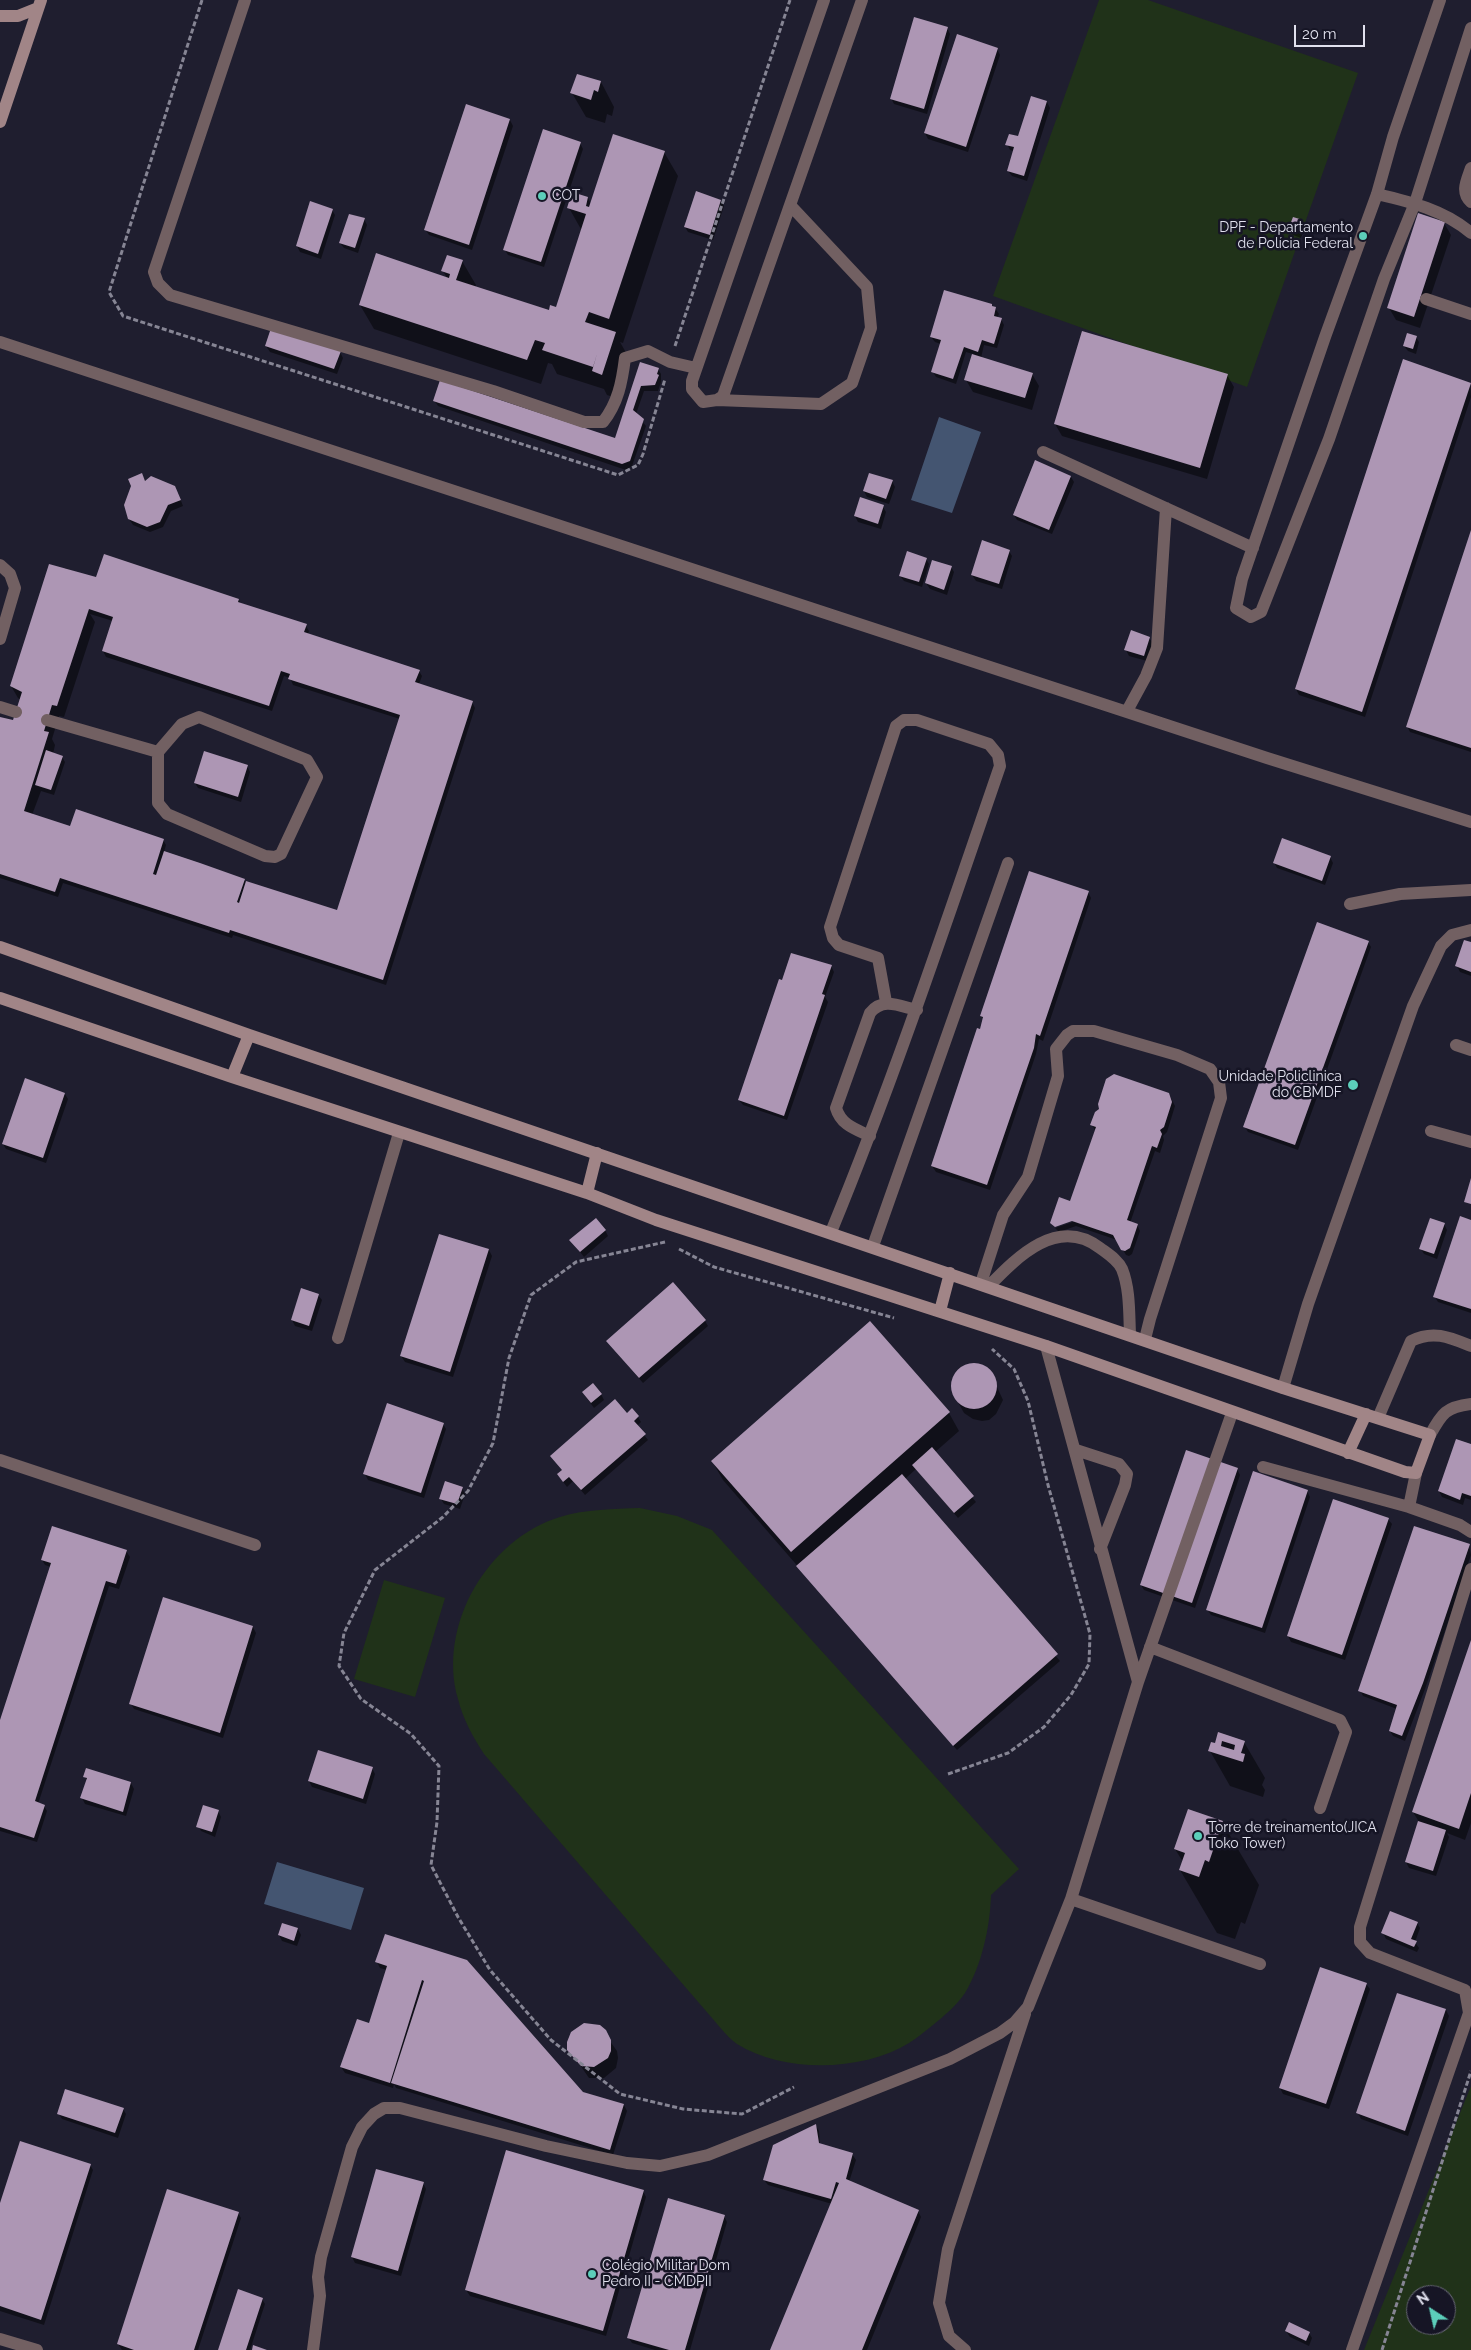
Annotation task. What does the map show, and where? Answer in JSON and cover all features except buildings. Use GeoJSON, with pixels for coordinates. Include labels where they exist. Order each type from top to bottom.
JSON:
{"type":"FeatureCollection","features":[{"type":"Feature","properties":{"kind":"street"},"geometry":{"type":"LineString","coordinates":[[0,16],[18,16],[40,4]]}},
{"type":"Feature","properties":{"kind":"street"},"geometry":{"type":"LineString","coordinates":[[0,122],[40,4]]}},
{"type":"Feature","properties":{"kind":"street"},"geometry":{"type":"LineString","coordinates":[[0,947],[249,1035],[873,1246],[1282,1388],[1430,1435],[1416,1473],[1405,1472],[1232,1413],[1046,1346],[656,1220],[587,1193],[399,1133],[0,998]]}},
{"type":"Feature","properties":{"kind":"street"},"geometry":{"type":"LineString","coordinates":[[232,1077],[249,1035]]}},
{"type":"Feature","properties":{"kind":"street"},"geometry":{"type":"LineString","coordinates":[[587,1193],[597,1153]]}},
{"type":"Feature","properties":{"kind":"street"},"geometry":{"type":"LineString","coordinates":[[940,1311],[950,1273]]}},
{"type":"Feature","properties":{"kind":"street"},"geometry":{"type":"LineString","coordinates":[[1348,1453],[1372,1416]]}},
{"type":"Feature","properties":{"kind":"lane"},"geometry":{"type":"LineString","coordinates":[[245,0],[154,272],[158,282],[170,295],[493,391],[584,422],[603,422],[612,410],[622,383],[625,358],[648,351],[670,362],[696,368]]}},
{"type":"Feature","properties":{"kind":"lane"},"geometry":{"type":"LineString","coordinates":[[790,205],[867,287],[871,328],[852,384],[821,404],[717,400],[703,402],[692,390],[692,381],[824,0]]}},
{"type":"Feature","properties":{"kind":"lane"},"geometry":{"type":"LineString","coordinates":[[717,400],[723,396],[862,0]]}},
{"type":"Feature","properties":{"kind":"lane"},"geometry":{"type":"LineString","coordinates":[[1440,0],[1393,137],[1377,194],[1337,302],[1235,604],[1236,609],[1251,617],[1261,612],[1265,603],[1329,439],[1384,279],[1415,203],[1471,28]]}},
{"type":"Feature","properties":{"kind":"lane"},"geometry":{"type":"LineString","coordinates":[[1471,168],[1464,188],[1467,198],[1471,202]]}},
{"type":"Feature","properties":{"kind":"lane"},"geometry":{"type":"LineString","coordinates":[[1377,194],[1415,203],[1456,220],[1471,233]]}},
{"type":"Feature","properties":{"kind":"lane"},"geometry":{"type":"LineString","coordinates":[[1426,299],[1471,314]]}},
{"type":"Feature","properties":{"kind":"lane"},"geometry":{"type":"LineString","coordinates":[[0,342],[1471,822]]}},
{"type":"Feature","properties":{"kind":"lane"},"geometry":{"type":"LineString","coordinates":[[1043,452],[1253,548]]}},
{"type":"Feature","properties":{"kind":"lane"},"geometry":{"type":"LineString","coordinates":[[1127,711],[1146,676],[1157,648],[1166,508]]}},
{"type":"Feature","properties":{"kind":"lane"},"geometry":{"type":"LineString","coordinates":[[0,565],[10,574],[16,588],[0,639]]}},
{"type":"Feature","properties":{"kind":"lane"},"geometry":{"type":"LineString","coordinates":[[0,707],[16,712]]}},
{"type":"Feature","properties":{"kind":"lane"},"geometry":{"type":"LineString","coordinates":[[200,717],[307,760],[317,777],[281,854],[275,857],[265,856],[167,814],[158,803],[158,752],[182,724],[200,717]]}},
{"type":"Feature","properties":{"kind":"lane"},"geometry":{"type":"LineString","coordinates":[[47,720],[158,752]]}},
{"type":"Feature","properties":{"kind":"lane"},"geometry":{"type":"LineString","coordinates":[[831,1232],[870,1136],[916,1010],[1000,766],[998,755],[989,744],[917,720],[904,720],[896,726],[830,926],[833,938],[839,945],[878,958],[886,1002]]}},
{"type":"Feature","properties":{"kind":"lane"},"geometry":{"type":"LineString","coordinates":[[873,1246],[1008,863]]}},
{"type":"Feature","properties":{"kind":"lane"},"geometry":{"type":"LineString","coordinates":[[1350,904],[1400,894],[1471,890]]}},
{"type":"Feature","properties":{"kind":"lane"},"geometry":{"type":"LineString","coordinates":[[1282,1388],[1308,1304],[1412,1006],[1441,946],[1452,935],[1471,930]]}},
{"type":"Feature","properties":{"kind":"lane"},"geometry":{"type":"LineString","coordinates":[[870,1136],[849,1127],[838,1118],[836,1108],[870,1013],[876,1005],[886,1002],[916,1010]]}},
{"type":"Feature","properties":{"kind":"lane"},"geometry":{"type":"LineString","coordinates":[[985,1285],[1003,1215],[1028,1177],[1058,1076],[1056,1049],[1062,1040],[1073,1032],[1094,1031],[1177,1055],[1210,1069],[1218,1082],[1221,1098],[1152,1310],[1145,1340]]}},
{"type":"Feature","properties":{"kind":"lane"},"geometry":{"type":"LineString","coordinates":[[1456,1045],[1471,1050]]}},
{"type":"Feature","properties":{"kind":"lane"},"geometry":{"type":"LineString","coordinates":[[1431,1131],[1471,1142]]}},
{"type":"Feature","properties":{"kind":"lane"},"geometry":{"type":"LineString","coordinates":[[338,1338],[399,1133]]}},
{"type":"Feature","properties":{"kind":"lane"},"geometry":{"type":"LineString","coordinates":[[985,1285],[1034,1246],[1066,1235],[1094,1243],[1113,1258],[1121,1268],[1128,1297],[1130,1334]]}},
{"type":"Feature","properties":{"kind":"lane"},"geometry":{"type":"LineString","coordinates":[[1372,1416],[1411,1341],[1422,1335],[1432,1334],[1444,1335],[1471,1346]]}},
{"type":"Feature","properties":{"kind":"lane"},"geometry":{"type":"LineString","coordinates":[[1046,1346],[1076,1450],[1100,1549],[1138,1682]]}},
{"type":"Feature","properties":{"kind":"lane"},"geometry":{"type":"LineString","coordinates":[[1430,1435],[1441,1415],[1454,1406],[1471,1404]]}},
{"type":"Feature","properties":{"kind":"lane"},"geometry":{"type":"LineString","coordinates":[[965,2350],[949,2336],[939,2303],[948,2249],[1028,2007],[1071,1899],[1138,1682],[1232,1413]]}},
{"type":"Feature","properties":{"kind":"lane"},"geometry":{"type":"LineString","coordinates":[[1076,1450],[1119,1464],[1127,1474],[1125,1485],[1100,1549]]}},
{"type":"Feature","properties":{"kind":"lane"},"geometry":{"type":"LineString","coordinates":[[0,1460],[255,1545]]}},
{"type":"Feature","properties":{"kind":"lane"},"geometry":{"type":"LineString","coordinates":[[1263,1467],[1408,1507],[1460,1525],[1471,1532]]}},
{"type":"Feature","properties":{"kind":"lane"},"geometry":{"type":"LineString","coordinates":[[1408,1507],[1416,1473]]}},
{"type":"Feature","properties":{"kind":"lane"},"geometry":{"type":"LineString","coordinates":[[1352,2350],[1470,2013],[1465,1990],[1370,1953],[1360,1942],[1360,1926],[1471,1569]]}},
{"type":"Feature","properties":{"kind":"lane"},"geometry":{"type":"LineString","coordinates":[[1150,1647],[1340,1720],[1346,1732],[1320,1808]]}},
{"type":"Feature","properties":{"kind":"lane"},"geometry":{"type":"LineString","coordinates":[[1071,1899],[1260,1964]]}},
{"type":"Feature","properties":{"kind":"lane"},"geometry":{"type":"LineString","coordinates":[[313,2350],[320,2296],[318,2277],[321,2257],[352,2147],[362,2127],[374,2114],[384,2108],[400,2108],[546,2146],[627,2163],[660,2166],[677,2164],[708,2156],[950,2059],[1000,2033],[1015,2022],[1028,2007]]}},
{"type":"Feature","properties":{"kind":"lane"},"geometry":{"type":"LineString","coordinates":[[0,2339],[37,2350]]}},
{"type":"Feature","properties":{"kind":"path"},"geometry":{"type":"LineString","coordinates":[[202,0],[109,292],[123,316],[618,475],[638,465],[643,454],[670,362],[790,0]]}},
{"type":"Feature","properties":{"kind":"path"},"geometry":{"type":"LineString","coordinates":[[794,2087],[742,2114],[682,2109],[620,2094],[551,2040],[490,1970],[458,1917],[431,1865],[438,1822],[439,1766],[411,1734],[360,1699],[339,1666],[344,1633],[375,1570],[443,1517],[468,1491],[493,1443],[509,1358],[531,1295],[576,1262],[666,1242],[714,1267],[903,1321]]}},
{"type":"Feature","properties":{"kind":"path"},"geometry":{"type":"LineString","coordinates":[[948,1774],[1008,1753],[1044,1728],[1072,1695],[1089,1664],[1090,1634],[1048,1485],[1028,1401],[1014,1369],[987,1345]]}},
{"type":"Feature","properties":{"kind":"path"},"geometry":{"type":"LineString","coordinates":[[1382,2350],[1471,2071]]}},
{"type":"Feature","properties":{"kind":"green space"},"geometry":{"type":"Polygon","coordinates":[[[1099,0],[1148,0],[1358,73],[1247,387],[993,296],[1099,0]]]}},
{"type":"Feature","properties":{"kind":"green space"},"geometry":{"type":"Polygon","coordinates":[[[640,1508],[677,1516],[712,1530],[1019,1869],[991,1895],[984,1945],[976,1970],[965,1993],[933,2025],[909,2043],[890,2053],[846,2064],[799,2064],[777,2060],[737,2044],[721,2028],[484,1754],[466,1721],[458,1699],[453,1671],[455,1642],[462,1615],[474,1588],[491,1565],[511,1544],[534,1528],[560,1517],[590,1511],[640,1508]]]}},
{"type":"Feature","properties":{"kind":"green space"},"geometry":{"type":"Polygon","coordinates":[[[384,1580],[445,1598],[415,1697],[354,1679],[384,1580]]]}},
{"type":"Feature","properties":{"kind":"green space"},"geometry":{"type":"Polygon","coordinates":[[[1471,2086],[1471,2350],[1364,2350],[1471,2086]]]}},
{"type":"Feature","properties":{"kind":"water"},"geometry":{"type":"Polygon","coordinates":[[[939,417],[981,432],[952,513],[911,500],[939,417]]]}},
{"type":"Feature","properties":{"kind":"water"},"geometry":{"type":"Polygon","coordinates":[[[277,1862],[364,1888],[351,1930],[264,1904],[277,1862]]]}},
{"type":"Feature","properties":{"kind":"place","name":"COT"},"geometry":{"type":"Point","coordinates":[542,196]}},
{"type":"Feature","properties":{"kind":"place","name":"DPF - Departamento de Polícia Federal"},"geometry":{"type":"Point","coordinates":[1363,236]}},
{"type":"Feature","properties":{"kind":"place","name":"Unidade Policlinica do CBMDF"},"geometry":{"type":"Point","coordinates":[1353,1085]}},
{"type":"Feature","properties":{"kind":"place","name":"Torre de treinamento(JICA Toko Tower)"},"geometry":{"type":"Point","coordinates":[1198,1836]}},
{"type":"Feature","properties":{"kind":"place","name":"Colégio Militar Dom Pedro II - CMDPII"},"geometry":{"type":"Point","coordinates":[592,2274]}}]}
